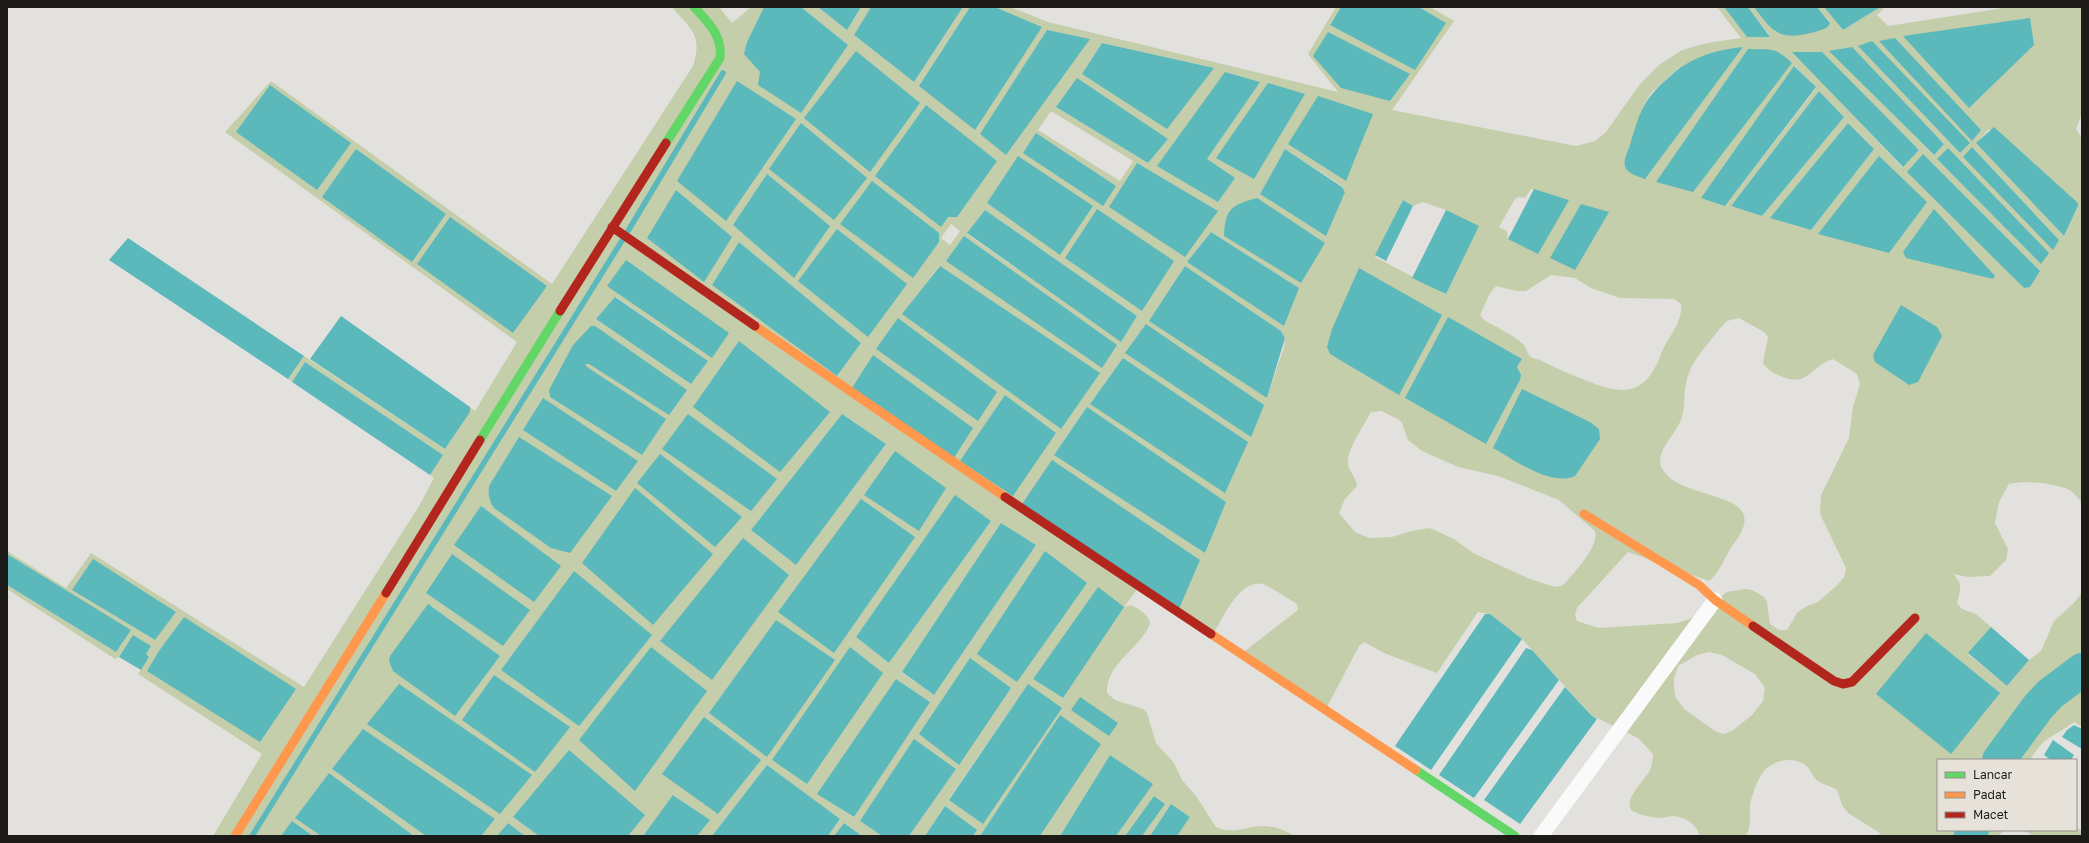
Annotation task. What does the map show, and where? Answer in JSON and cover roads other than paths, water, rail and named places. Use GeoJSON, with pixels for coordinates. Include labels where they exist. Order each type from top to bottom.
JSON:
{"type":"FeatureCollection","features":[{"type":"Feature","properties":{"kind":"street"},"geometry":{"type":"LineString","coordinates":[[235,836],[615,230],[720,58],[722,50],[721,42],[694,7]]}},
{"type":"Feature","properties":{"kind":"street"},"geometry":{"type":"LineString","coordinates":[[615,230],[920,441],[1515,836]]}},
{"type":"Feature","properties":{"kind":"street"},"geometry":{"type":"LineString","coordinates":[[1584,514],[1699,586],[1715,600],[1834,681],[1843,684],[1852,682],[1858,677],[1915,618]]}},
{"type":"Feature","properties":{"kind":"street"},"geometry":{"type":"LineString","coordinates":[[1542,836],[1715,600]]}},
{"type":"Feature","properties":{"kind":"water"},"geometry":{"type":"Polygon","coordinates":[[[764,7],[801,7],[848,45],[801,113],[758,85],[760,72],[744,54],[747,42],[764,7]]]}},
{"type":"Feature","properties":{"kind":"water"},"geometry":{"type":"Polygon","coordinates":[[[818,7],[861,7],[847,30],[818,7]]]}},
{"type":"Feature","properties":{"kind":"water"},"geometry":{"type":"Polygon","coordinates":[[[871,7],[963,7],[914,82],[854,35],[871,7]]]}},
{"type":"Feature","properties":{"kind":"water"},"geometry":{"type":"Polygon","coordinates":[[[970,7],[995,7],[1042,27],[975,130],[919,86],[970,7]]]}},
{"type":"Feature","properties":{"kind":"water"},"geometry":{"type":"Polygon","coordinates":[[[1341,7],[1419,7],[1446,23],[1415,70],[1330,25],[1341,7]]]}},
{"type":"Feature","properties":{"kind":"water"},"geometry":{"type":"Polygon","coordinates":[[[1724,7],[1748,7],[1770,37],[1747,37],[1724,7]]]}},
{"type":"Feature","properties":{"kind":"water"},"geometry":{"type":"Polygon","coordinates":[[[1754,7],[1817,7],[1830,23],[1826,28],[1815,32],[1794,36],[1786,35],[1779,33],[1767,24],[1754,7]]]}},
{"type":"Feature","properties":{"kind":"water"},"geometry":{"type":"Polygon","coordinates":[[[1824,7],[1878,7],[1879,8],[1843,30],[1824,7]]]}},
{"type":"Feature","properties":{"kind":"water"},"geometry":{"type":"Polygon","coordinates":[[[2030,18],[2034,45],[1969,108],[1903,36],[2030,18]]]}},
{"type":"Feature","properties":{"kind":"water"},"geometry":{"type":"Polygon","coordinates":[[[1047,30],[1090,39],[1006,155],[980,134],[1047,30]]]}},
{"type":"Feature","properties":{"kind":"water"},"geometry":{"type":"Polygon","coordinates":[[[1328,32],[1410,74],[1390,101],[1341,88],[1313,56],[1328,32]]]}},
{"type":"Feature","properties":{"kind":"water"},"geometry":{"type":"Polygon","coordinates":[[[1895,38],[1981,130],[1972,141],[1879,41],[1895,38]]]}},
{"type":"Feature","properties":{"kind":"water"},"geometry":{"type":"Polygon","coordinates":[[[1872,41],[1970,143],[1960,153],[1858,46],[1872,41]]]}},
{"type":"Feature","properties":{"kind":"water"},"geometry":{"type":"Polygon","coordinates":[[[1102,43],[1214,68],[1167,129],[1082,74],[1102,43]]]}},
{"type":"Feature","properties":{"kind":"water"},"geometry":{"type":"Polygon","coordinates":[[[1743,47],[1645,179],[1628,171],[1625,166],[1625,158],[1639,117],[1646,102],[1658,88],[1679,69],[1697,58],[1727,49],[1743,47]]]}},
{"type":"Feature","properties":{"kind":"water"},"geometry":{"type":"Polygon","coordinates":[[[1852,47],[1944,144],[1934,155],[1829,51],[1852,47]]]}},
{"type":"Feature","properties":{"kind":"water"},"geometry":{"type":"Polygon","coordinates":[[[1748,49],[1767,49],[1776,51],[1792,63],[1693,192],[1656,182],[1748,49]]]}},
{"type":"Feature","properties":{"kind":"water"},"geometry":{"type":"Polygon","coordinates":[[[856,51],[920,103],[870,172],[804,118],[856,51]]]}},
{"type":"Feature","properties":{"kind":"water"},"geometry":{"type":"Polygon","coordinates":[[[1792,52],[1822,52],[1919,150],[1903,167],[1792,52]]]}},
{"type":"Feature","properties":{"kind":"water"},"geometry":{"type":"Polygon","coordinates":[[[1794,66],[1816,87],[1725,206],[1701,198],[1794,66]]]}},
{"type":"Feature","properties":{"kind":"water"},"geometry":{"type":"Polygon","coordinates":[[[1225,72],[1260,82],[1207,159],[1235,178],[1218,202],[1157,166],[1225,72]]]}},
{"type":"Feature","properties":{"kind":"water"},"geometry":{"type":"Polygon","coordinates":[[[1077,78],[1168,139],[1148,163],[1056,107],[1077,78]]]}},
{"type":"Feature","properties":{"kind":"water"},"geometry":{"type":"Polygon","coordinates":[[[737,81],[796,119],[726,221],[677,181],[737,81]]]}},
{"type":"Feature","properties":{"kind":"water"},"geometry":{"type":"Polygon","coordinates":[[[1268,83],[1305,94],[1254,179],[1216,158],[1268,83]]]}},
{"type":"Feature","properties":{"kind":"water"},"geometry":{"type":"Polygon","coordinates":[[[270,85],[351,143],[317,190],[236,132],[270,85]]]}},
{"type":"Feature","properties":{"kind":"water"},"geometry":{"type":"Polygon","coordinates":[[[1819,91],[1844,117],[1762,216],[1731,206],[1819,91]]]}},
{"type":"Feature","properties":{"kind":"water"},"geometry":{"type":"Polygon","coordinates":[[[1318,96],[1373,114],[1346,181],[1288,144],[1318,96]]]}},
{"type":"Feature","properties":{"kind":"water"},"geometry":{"type":"Polygon","coordinates":[[[926,105],[997,161],[957,217],[948,217],[941,227],[875,176],[926,105]]]}},
{"type":"Feature","properties":{"kind":"water"},"geometry":{"type":"Polygon","coordinates":[[[801,123],[867,178],[834,220],[769,169],[801,123]]]}},
{"type":"Feature","properties":{"kind":"water"},"geometry":{"type":"Polygon","coordinates":[[[1848,123],[1874,149],[1811,230],[1770,218],[1848,123]]]}},
{"type":"Feature","properties":{"kind":"water"},"geometry":{"type":"Polygon","coordinates":[[[1994,127],[2078,203],[2064,236],[1976,143],[1994,127]]]}},
{"type":"Feature","properties":{"kind":"water"},"geometry":{"type":"Polygon","coordinates":[[[1036,133],[1116,186],[1103,206],[1023,153],[1036,133]]]}},
{"type":"Feature","properties":{"kind":"water"},"geometry":{"type":"Polygon","coordinates":[[[1972,147],[2059,240],[2053,250],[1963,157],[1972,147]]]}},
{"type":"Feature","properties":{"kind":"water"},"geometry":{"type":"Polygon","coordinates":[[[1948,148],[2049,253],[2041,264],[1937,159],[1948,148]]]}},
{"type":"Feature","properties":{"kind":"water"},"geometry":{"type":"Polygon","coordinates":[[[356,149],[446,214],[412,262],[322,197],[356,149]]]}},
{"type":"Feature","properties":{"kind":"water"},"geometry":{"type":"Polygon","coordinates":[[[1285,149],[1342,187],[1345,192],[1326,236],[1260,194],[1285,149]]]}},
{"type":"Feature","properties":{"kind":"water"},"geometry":{"type":"Polygon","coordinates":[[[1923,154],[2040,271],[2030,287],[2024,288],[1907,172],[1923,154]]]}},
{"type":"Feature","properties":{"kind":"water"},"geometry":{"type":"Polygon","coordinates":[[[1018,156],[1093,206],[1060,255],[987,203],[1018,156]]]}},
{"type":"Feature","properties":{"kind":"water"},"geometry":{"type":"Polygon","coordinates":[[[1879,156],[1927,202],[1889,253],[1818,234],[1879,156]]]}},
{"type":"Feature","properties":{"kind":"water"},"geometry":{"type":"Polygon","coordinates":[[[1137,163],[1218,211],[1185,257],[1109,207],[1137,163]]]}},
{"type":"Feature","properties":{"kind":"water"},"geometry":{"type":"Polygon","coordinates":[[[767,174],[830,226],[794,278],[733,225],[767,174]]]}},
{"type":"Feature","properties":{"kind":"water"},"geometry":{"type":"Polygon","coordinates":[[[872,181],[939,233],[939,242],[913,278],[840,224],[872,181]]]}},
{"type":"Feature","properties":{"kind":"water"},"geometry":{"type":"Polygon","coordinates":[[[1534,189],[1569,200],[1538,254],[1508,239],[1534,189]]]}},
{"type":"Feature","properties":{"kind":"water"},"geometry":{"type":"Polygon","coordinates":[[[676,190],[732,237],[704,282],[647,238],[676,190]]]}},
{"type":"Feature","properties":{"kind":"water"},"geometry":{"type":"Polygon","coordinates":[[[1257,198],[1325,243],[1301,283],[1224,236],[1226,219],[1232,209],[1241,203],[1257,198]]]}},
{"type":"Feature","properties":{"kind":"water"},"geometry":{"type":"Polygon","coordinates":[[[1403,200],[1413,206],[1386,261],[1375,255],[1403,200]]]}},
{"type":"Feature","properties":{"kind":"water"},"geometry":{"type":"Polygon","coordinates":[[[1581,204],[1609,212],[1575,270],[1550,258],[1581,204]]]}},
{"type":"Feature","properties":{"kind":"water"},"geometry":{"type":"Polygon","coordinates":[[[1097,209],[1174,261],[1142,311],[1065,258],[1097,209]]]}},
{"type":"Feature","properties":{"kind":"water"},"geometry":{"type":"Polygon","coordinates":[[[1934,209],[1995,276],[1993,279],[1906,258],[1903,252],[1934,209]]]}},
{"type":"Feature","properties":{"kind":"water"},"geometry":{"type":"Polygon","coordinates":[[[985,210],[1137,316],[1121,342],[967,233],[985,210]]]}},
{"type":"Feature","properties":{"kind":"water"},"geometry":{"type":"Polygon","coordinates":[[[1446,210],[1479,226],[1446,294],[1412,278],[1446,210]]]}},
{"type":"Feature","properties":{"kind":"water"},"geometry":{"type":"Polygon","coordinates":[[[450,217],[547,286],[513,333],[417,264],[450,217]]]}},
{"type":"Feature","properties":{"kind":"water"},"geometry":{"type":"Polygon","coordinates":[[[837,229],[907,284],[868,337],[798,281],[837,229]]]}},
{"type":"Feature","properties":{"kind":"water"},"geometry":{"type":"Polygon","coordinates":[[[1211,232],[1299,288],[1284,326],[1187,262],[1211,232]]]}},
{"type":"Feature","properties":{"kind":"water"},"geometry":{"type":"Polygon","coordinates":[[[964,236],[1117,345],[1102,368],[946,261],[964,236]]]}},
{"type":"Feature","properties":{"kind":"water"},"geometry":{"type":"Polygon","coordinates":[[[128,238],[304,356],[288,379],[109,260],[128,238]]]}},
{"type":"Feature","properties":{"kind":"water"},"geometry":{"type":"Polygon","coordinates":[[[739,242],[861,343],[837,376],[712,285],[739,242]]]}},
{"type":"Feature","properties":{"kind":"water"},"geometry":{"type":"Polygon","coordinates":[[[626,260],[729,333],[712,358],[607,286],[626,260]]]}},
{"type":"Feature","properties":{"kind":"water"},"geometry":{"type":"Polygon","coordinates":[[[940,266],[1100,373],[1061,429],[902,314],[940,266]]]}},
{"type":"Feature","properties":{"kind":"water"},"geometry":{"type":"Polygon","coordinates":[[[1185,266],[1281,331],[1285,338],[1267,398],[1149,321],[1185,266]]]}},
{"type":"Feature","properties":{"kind":"water"},"geometry":{"type":"Polygon","coordinates":[[[1359,268],[1442,315],[1399,395],[1330,354],[1327,347],[1332,329],[1359,268]]]}},
{"type":"Feature","properties":{"kind":"water"},"geometry":{"type":"Polygon","coordinates":[[[615,297],[708,361],[691,384],[596,319],[615,297]]]}},
{"type":"Feature","properties":{"kind":"water"},"geometry":{"type":"Polygon","coordinates":[[[1901,305],[1937,327],[1942,336],[1918,382],[1909,385],[1875,362],[1873,355],[1901,305]]]}},
{"type":"Feature","properties":{"kind":"water"},"geometry":{"type":"Polygon","coordinates":[[[341,316],[470,407],[470,412],[445,449],[310,359],[341,316]]]}},
{"type":"Feature","properties":{"kind":"water"},"geometry":{"type":"Polygon","coordinates":[[[1448,317],[1522,359],[1517,367],[1521,375],[1520,380],[1486,444],[1405,398],[1448,317]]]}},
{"type":"Feature","properties":{"kind":"water"},"geometry":{"type":"Polygon","coordinates":[[[898,318],[997,392],[978,421],[876,349],[898,318]]]}},
{"type":"Feature","properties":{"kind":"water"},"geometry":{"type":"Polygon","coordinates":[[[1146,324],[1264,405],[1251,437],[1125,353],[1146,324]]]}},
{"type":"Feature","properties":{"kind":"water"},"geometry":{"type":"Polygon","coordinates":[[[591,326],[595,326],[687,390],[669,415],[589,364],[585,364],[587,367],[666,419],[642,455],[550,397],[549,390],[573,345],[591,326]]]}},
{"type":"Feature","properties":{"kind":"water"},"geometry":{"type":"Polygon","coordinates":[[[739,341],[830,412],[780,472],[693,407],[739,341]]]}},
{"type":"Feature","properties":{"kind":"water"},"geometry":{"type":"Polygon","coordinates":[[[873,355],[973,428],[954,458],[852,388],[873,355]]]}},
{"type":"Feature","properties":{"kind":"water"},"geometry":{"type":"Polygon","coordinates":[[[1123,358],[1248,442],[1225,493],[1090,404],[1123,358]]]}},
{"type":"Feature","properties":{"kind":"water"},"geometry":{"type":"Polygon","coordinates":[[[305,362],[443,455],[430,475],[292,382],[305,362]]]}},
{"type":"Feature","properties":{"kind":"water"},"geometry":{"type":"Polygon","coordinates":[[[1522,389],[1590,422],[1599,429],[1600,439],[1575,476],[1555,478],[1544,475],[1533,471],[1493,448],[1522,389]]]}},
{"type":"Feature","properties":{"kind":"water"},"geometry":{"type":"Polygon","coordinates":[[[1005,395],[1056,433],[1013,496],[960,461],[1005,395]]]}},
{"type":"Feature","properties":{"kind":"water"},"geometry":{"type":"Polygon","coordinates":[[[543,398],[638,461],[616,491],[523,430],[543,398]]]}},
{"type":"Feature","properties":{"kind":"water"},"geometry":{"type":"Polygon","coordinates":[[[1087,407],[1226,502],[1205,553],[1054,455],[1087,407]]]}},
{"type":"Feature","properties":{"kind":"water"},"geometry":{"type":"Polygon","coordinates":[[[688,414],[777,479],[751,511],[662,449],[688,414]]]}},
{"type":"Feature","properties":{"kind":"water"},"geometry":{"type":"Polygon","coordinates":[[[842,414],[886,444],[796,565],[751,530],[842,414]]]}},
{"type":"Feature","properties":{"kind":"water"},"geometry":{"type":"Polygon","coordinates":[[[519,437],[612,496],[570,553],[551,548],[494,508],[491,503],[489,486],[519,437]]]}},
{"type":"Feature","properties":{"kind":"water"},"geometry":{"type":"Polygon","coordinates":[[[895,451],[946,488],[919,531],[864,495],[895,451]]]}},
{"type":"Feature","properties":{"kind":"water"},"geometry":{"type":"Polygon","coordinates":[[[660,454],[742,517],[715,547],[637,483],[660,454]]]}},
{"type":"Feature","properties":{"kind":"water"},"geometry":{"type":"Polygon","coordinates":[[[1052,460],[1200,560],[1179,609],[1022,504],[1052,460]]]}},
{"type":"Feature","properties":{"kind":"water"},"geometry":{"type":"Polygon","coordinates":[[[635,488],[713,554],[653,625],[582,563],[635,488]]]}},
{"type":"Feature","properties":{"kind":"water"},"geometry":{"type":"Polygon","coordinates":[[[955,495],[991,521],[889,663],[856,637],[955,495]]]}},
{"type":"Feature","properties":{"kind":"water"},"geometry":{"type":"Polygon","coordinates":[[[861,499],[915,537],[834,653],[778,612],[861,499]]]}},
{"type":"Feature","properties":{"kind":"water"},"geometry":{"type":"Polygon","coordinates":[[[481,506],[561,566],[534,602],[454,545],[481,506]]]}},
{"type":"Feature","properties":{"kind":"water"},"geometry":{"type":"Polygon","coordinates":[[[1001,523],[1036,545],[934,695],[902,672],[1001,523]]]}},
{"type":"Feature","properties":{"kind":"water"},"geometry":{"type":"Polygon","coordinates":[[[743,538],[789,575],[712,680],[660,641],[743,538]]]}},
{"type":"Feature","properties":{"kind":"water"},"geometry":{"type":"Polygon","coordinates":[[[1045,551],[1087,583],[1017,682],[977,654],[1045,551]]]}},
{"type":"Feature","properties":{"kind":"water"},"geometry":{"type":"Polygon","coordinates":[[[7,554],[131,630],[116,652],[7,585],[7,554]]]}},
{"type":"Feature","properties":{"kind":"water"},"geometry":{"type":"Polygon","coordinates":[[[452,554],[530,610],[503,646],[426,593],[452,554]]]}},
{"type":"Feature","properties":{"kind":"water"},"geometry":{"type":"Polygon","coordinates":[[[93,559],[176,612],[155,640],[72,590],[93,559]]]}},
{"type":"Feature","properties":{"kind":"water"},"geometry":{"type":"Polygon","coordinates":[[[574,571],[652,635],[579,726],[501,670],[574,571]]]}},
{"type":"Feature","properties":{"kind":"water"},"geometry":{"type":"Polygon","coordinates":[[[1098,587],[1124,607],[1063,698],[1033,679],[1098,587]]]}},
{"type":"Feature","properties":{"kind":"water"},"geometry":{"type":"Polygon","coordinates":[[[428,604],[500,656],[455,716],[393,671],[389,661],[390,656],[428,604]]]}},
{"type":"Feature","properties":{"kind":"water"},"geometry":{"type":"Polygon","coordinates":[[[1485,614],[1490,614],[1522,639],[1431,770],[1395,746],[1485,614]]]}},
{"type":"Feature","properties":{"kind":"water"},"geometry":{"type":"Polygon","coordinates":[[[184,617],[296,689],[260,742],[147,671],[159,651],[184,617]]]}},
{"type":"Feature","properties":{"kind":"water"},"geometry":{"type":"Polygon","coordinates":[[[776,620],[835,660],[767,757],[709,713],[776,620]]]}},
{"type":"Feature","properties":{"kind":"water"},"geometry":{"type":"Polygon","coordinates":[[[1991,627],[2029,660],[2007,686],[1968,653],[1991,627]]]}},
{"type":"Feature","properties":{"kind":"water"},"geometry":{"type":"Polygon","coordinates":[[[1926,633],[2000,693],[1951,754],[1876,694],[1926,633]]]}},
{"type":"Feature","properties":{"kind":"water"},"geometry":{"type":"Polygon","coordinates":[[[133,635],[151,646],[146,654],[149,657],[141,670],[119,657],[133,635]]]}},
{"type":"Feature","properties":{"kind":"water"},"geometry":{"type":"Polygon","coordinates":[[[651,647],[707,691],[635,791],[579,740],[651,647]]]}},
{"type":"Feature","properties":{"kind":"water"},"geometry":{"type":"Polygon","coordinates":[[[850,647],[883,673],[807,784],[772,760],[850,647]]]}},
{"type":"Feature","properties":{"kind":"water"},"geometry":{"type":"Polygon","coordinates":[[[1526,648],[1532,650],[1559,680],[1474,798],[1439,775],[1526,648]]]}},
{"type":"Feature","properties":{"kind":"water"},"geometry":{"type":"Polygon","coordinates":[[[970,658],[1011,688],[959,765],[919,734],[970,658]]]}},
{"type":"Feature","properties":{"kind":"water"},"geometry":{"type":"Polygon","coordinates":[[[494,675],[570,727],[535,772],[462,720],[494,675]]]}},
{"type":"Feature","properties":{"kind":"water"},"geometry":{"type":"Polygon","coordinates":[[[896,679],[930,702],[854,817],[817,794],[896,679]]]}},
{"type":"Feature","properties":{"kind":"water"},"geometry":{"type":"Polygon","coordinates":[[[399,684],[532,775],[500,814],[367,724],[399,684]]]}},
{"type":"Feature","properties":{"kind":"water"},"geometry":{"type":"Polygon","coordinates":[[[1028,684],[1062,708],[983,824],[949,800],[1028,684]]]}},
{"type":"Feature","properties":{"kind":"water"},"geometry":{"type":"Polygon","coordinates":[[[1565,687],[1591,715],[1597,719],[1520,824],[1484,800],[1565,687]]]}},
{"type":"Feature","properties":{"kind":"water"},"geometry":{"type":"Polygon","coordinates":[[[1080,697],[1118,723],[1109,736],[1071,710],[1080,697]]]}},
{"type":"Feature","properties":{"kind":"water"},"geometry":{"type":"Polygon","coordinates":[[[1060,715],[1101,744],[1040,836],[980,836],[1060,715]]]}},
{"type":"Feature","properties":{"kind":"water"},"geometry":{"type":"Polygon","coordinates":[[[704,717],[761,760],[718,814],[662,774],[704,717]]]}},
{"type":"Feature","properties":{"kind":"water"},"geometry":{"type":"Polygon","coordinates":[[[2074,725],[2082,729],[2082,749],[2062,737],[2067,730],[2074,725]]]}},
{"type":"Feature","properties":{"kind":"water"},"geometry":{"type":"Polygon","coordinates":[[[363,729],[495,819],[481,836],[426,836],[332,769],[363,729]]]}},
{"type":"Feature","properties":{"kind":"water"},"geometry":{"type":"Polygon","coordinates":[[[914,739],[956,769],[909,836],[882,836],[860,821],[914,739]]]}},
{"type":"Feature","properties":{"kind":"water"},"geometry":{"type":"Polygon","coordinates":[[[2053,740],[2074,755],[2072,759],[2050,759],[2044,755],[2053,740]]]}},
{"type":"Feature","properties":{"kind":"water"},"geometry":{"type":"Polygon","coordinates":[[[569,750],[645,815],[628,836],[539,836],[513,817],[569,750]]]}},
{"type":"Feature","properties":{"kind":"water"},"geometry":{"type":"Polygon","coordinates":[[[1110,755],[1153,784],[1116,836],[1060,836],[1110,755]]]}},
{"type":"Feature","properties":{"kind":"water"},"geometry":{"type":"Polygon","coordinates":[[[767,765],[840,819],[828,836],[712,836],[767,765]]]}},
{"type":"Feature","properties":{"kind":"water"},"geometry":{"type":"Polygon","coordinates":[[[329,773],[414,836],[321,836],[295,818],[329,773]]]}},
{"type":"Feature","properties":{"kind":"water"},"geometry":{"type":"Polygon","coordinates":[[[673,795],[710,820],[697,836],[643,836],[673,795]]]}},
{"type":"Feature","properties":{"kind":"water"},"geometry":{"type":"Polygon","coordinates":[[[1154,796],[1165,804],[1142,836],[1125,836],[1154,796]]]}},
{"type":"Feature","properties":{"kind":"water"},"geometry":{"type":"Polygon","coordinates":[[[1171,804],[1190,817],[1177,836],[1150,836],[1171,804]]]}},
{"type":"Feature","properties":{"kind":"water"},"geometry":{"type":"Polygon","coordinates":[[[945,806],[977,830],[973,836],[925,836],[945,806]]]}},
{"type":"Feature","properties":{"kind":"water"},"geometry":{"type":"Polygon","coordinates":[[[292,821],[313,836],[281,836],[292,821]]]}},
{"type":"Feature","properties":{"kind":"water"},"geometry":{"type":"Polygon","coordinates":[[[508,823],[525,836],[497,836],[508,823]]]}},
{"type":"Feature","properties":{"kind":"water"},"geometry":{"type":"Polygon","coordinates":[[[844,823],[862,836],[834,836],[844,823]]]}},
{"type":"Feature","properties":{"kind":"waterway"},"geometry":{"type":"LineString","coordinates":[[628,231],[723,73]]}},
{"type":"Feature","properties":{"kind":"waterway"},"geometry":{"type":"LineString","coordinates":[[252,836],[623,239]]}},
{"type":"Feature","properties":{"kind":"waterway"},"geometry":{"type":"LineString","coordinates":[[2000,759],[2038,707],[2050,694],[2082,670]]}},
{"type":"Feature","properties":{"kind":"waterway"},"geometry":{"type":"LineString","coordinates":[[1971,836],[1972,831]]}}]}
